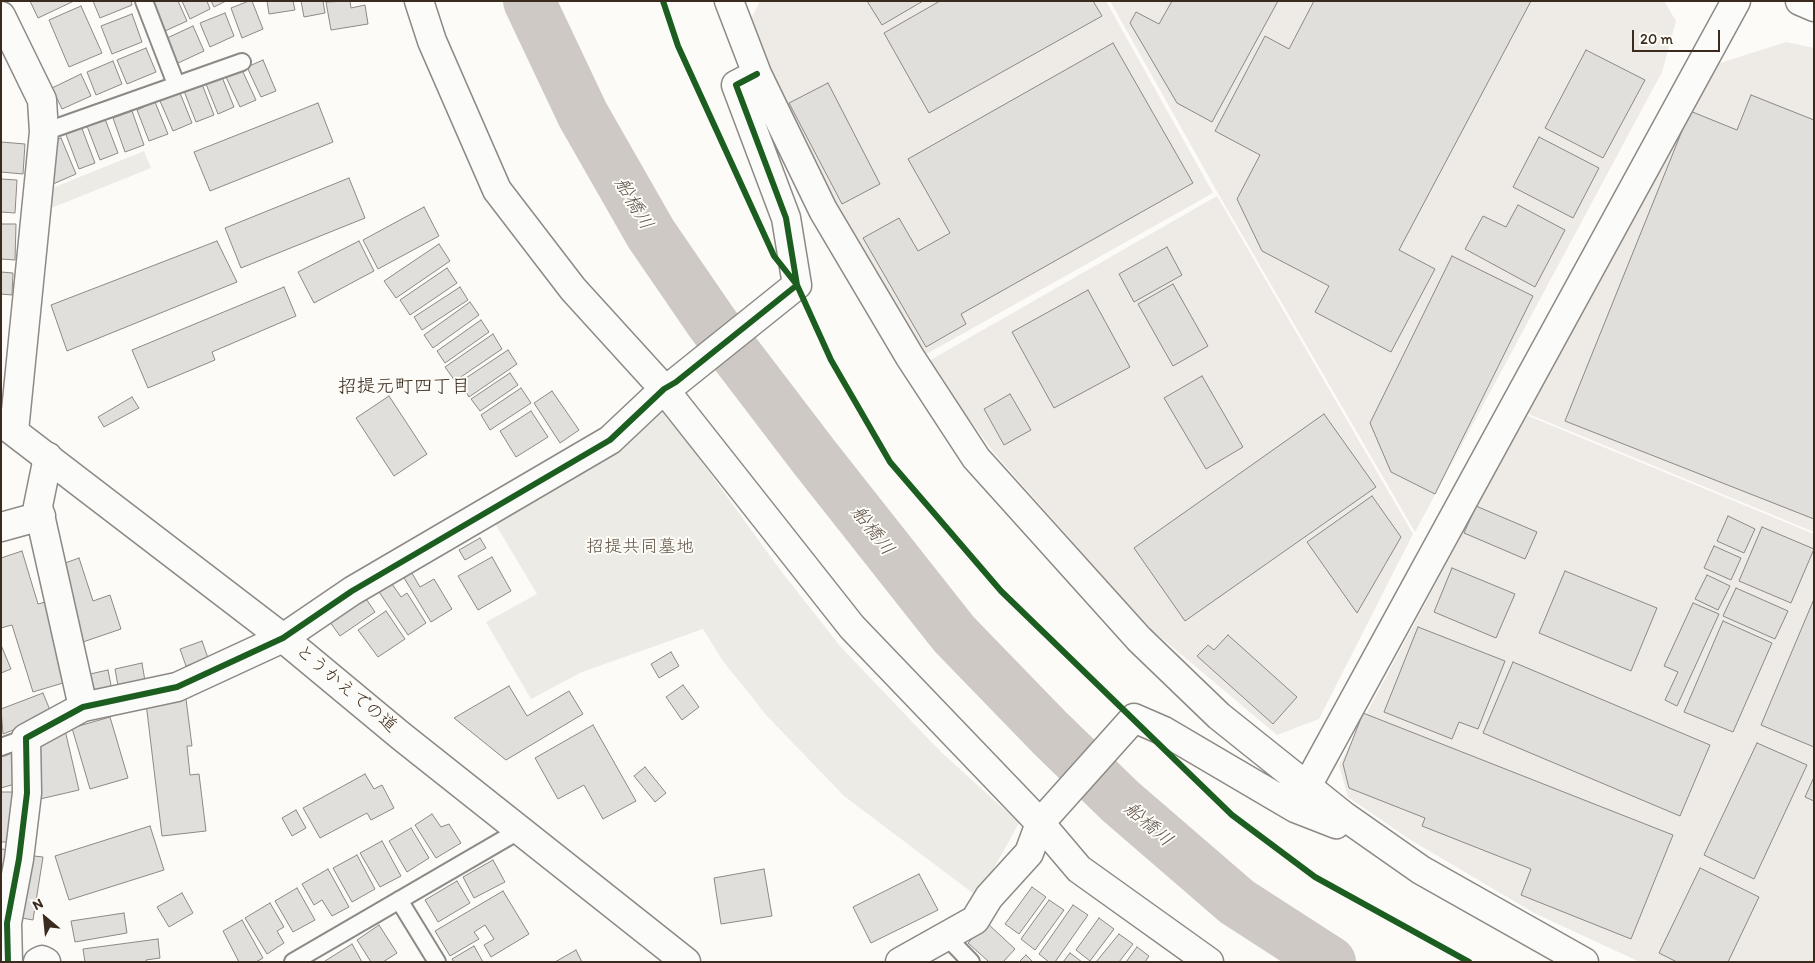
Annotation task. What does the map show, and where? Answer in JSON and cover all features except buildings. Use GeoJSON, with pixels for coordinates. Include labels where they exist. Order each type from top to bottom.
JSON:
{"type":"FeatureCollection","features":[{"type":"Feature","properties":{"kind":"street"},"geometry":{"type":"LineString","coordinates":[[419,1],[432,41],[497,190],[574,289],[670,386],[852,627],[1045,818],[1079,869],[1198,959]]}},
{"type":"Feature","properties":{"kind":"street"},"geometry":{"type":"LineString","coordinates":[[729,1],[758,74],[823,210],[910,357],[976,458],[1139,639],[1220,716],[1344,816],[1421,870],[1584,962]]}},
{"type":"Feature","properties":{"kind":"street"},"geometry":{"type":"LineString","coordinates":[[1307,786],[1736,1]]}},
{"type":"Feature","properties":{"kind":"street"},"geometry":{"type":"LineString","coordinates":[[1800,1],[1814,7]]}},
{"type":"Feature","properties":{"kind":"street"},"geometry":{"type":"LineString","coordinates":[[1,16],[42,100],[44,132],[8,426]]}},
{"type":"Feature","properties":{"kind":"street"},"geometry":{"type":"LineString","coordinates":[[8,962],[7,923],[20,859],[27,793],[14,742],[83,707],[177,687],[283,638],[352,591],[610,440],[670,386],[797,285],[786,218],[736,85],[758,74]]}},
{"type":"Feature","properties":{"kind":"street","name":"とうかえでの道"},"geometry":{"type":"LineString","coordinates":[[8,426],[283,638],[686,962]]}},
{"type":"Feature","properties":{"kind":"street"},"geometry":{"type":"LineString","coordinates":[[48,457],[38,506],[83,707]]}},
{"type":"Feature","properties":{"kind":"street"},"geometry":{"type":"LineString","coordinates":[[1,527],[41,516]]}},
{"type":"Feature","properties":{"kind":"street"},"geometry":{"type":"LineString","coordinates":[[900,962],[975,920],[989,897],[1029,853],[1045,818],[1134,718],[1164,731],[1296,808],[1336,824],[1344,816]]}},
{"type":"Feature","properties":{"kind":"street"},"geometry":{"type":"LineString","coordinates":[[38,962],[42,960],[46,962]]}},
{"type":"Feature","properties":{"kind":"lane"},"geometry":{"type":"LineString","coordinates":[[144,1],[176,84]]}},
{"type":"Feature","properties":{"kind":"lane"},"geometry":{"type":"LineString","coordinates":[[44,132],[242,62]]}},
{"type":"Feature","properties":{"kind":"lane"},"geometry":{"type":"LineString","coordinates":[[299,960],[520,830]]}},
{"type":"Feature","properties":{"kind":"lane"},"geometry":{"type":"LineString","coordinates":[[399,900],[437,962]]}},
{"type":"Feature","properties":{"kind":"lane"},"geometry":{"type":"LineString","coordinates":[[946,936],[970,962]]}},
{"type":"Feature","properties":{"kind":"shaded area"},"geometry":{"type":"Polygon","coordinates":[[[760,1],[1106,1],[1213,193],[923,356],[830,203],[747,27],[760,1]]]}},
{"type":"Feature","properties":{"kind":"shaded area"},"geometry":{"type":"Polygon","coordinates":[[[1110,1],[1664,1],[1676,21],[1662,72],[1415,532],[1219,195],[1110,1]]]}},
{"type":"Feature","properties":{"kind":"shaded area"},"geometry":{"type":"Polygon","coordinates":[[[1786,42],[1814,48],[1814,532],[1526,413],[1711,66],[1786,42]]]}},
{"type":"Feature","properties":{"kind":"shaded area"},"geometry":{"type":"Polygon","coordinates":[[[1217,196],[1413,534],[1319,719],[1277,735],[1146,625],[995,454],[927,362],[1217,196]]]}},
{"type":"Feature","properties":{"kind":"shaded area"},"geometry":{"type":"Polygon","coordinates":[[[1526,415],[1814,534],[1814,962],[1640,962],[1534,913],[1409,839],[1348,797],[1339,765],[1526,415]]]}},
{"type":"Feature","properties":{"kind":"green space"},"geometry":{"type":"Polygon","coordinates":[[[144,151],[151,168],[49,209],[50,189],[144,151]]]}},
{"type":"Feature","properties":{"kind":"green space","name":"招提共同墓地"},"geometry":{"type":"Polygon","coordinates":[[[662,407],[781,571],[840,646],[939,750],[1019,823],[978,897],[844,796],[767,716],[723,661],[703,629],[582,672],[531,699],[486,622],[537,594],[493,520],[662,407]]]}},
{"type":"Feature","properties":{"kind":"waterway","name":"船橋川"},"geometry":{"type":"LineString","coordinates":[[529,1],[583,115],[651,234],[712,323],[815,458],[954,634],[1050,733],[1120,801],[1237,902],[1330,962]]}},
{"type":"Feature","properties":{"kind":"cycle path"},"geometry":{"type":"LineString","coordinates":[[663,1],[678,46],[774,256],[797,285],[831,360],[890,462],[1001,591],[1232,815],[1315,877],[1469,962]]}},
{"type":"Feature","properties":{"kind":"cycle path"},"geometry":{"type":"LineString","coordinates":[[8,962],[7,923],[19,859],[27,793],[26,738],[83,707],[177,687],[283,638],[352,591],[610,440],[664,389],[676,382],[797,285],[786,218],[736,85],[757,74]]}},
{"type":"Feature","properties":{"kind":"district","name":"招提元町四丁目"},"geometry":{"type":"Point","coordinates":[404,387]}}]}
